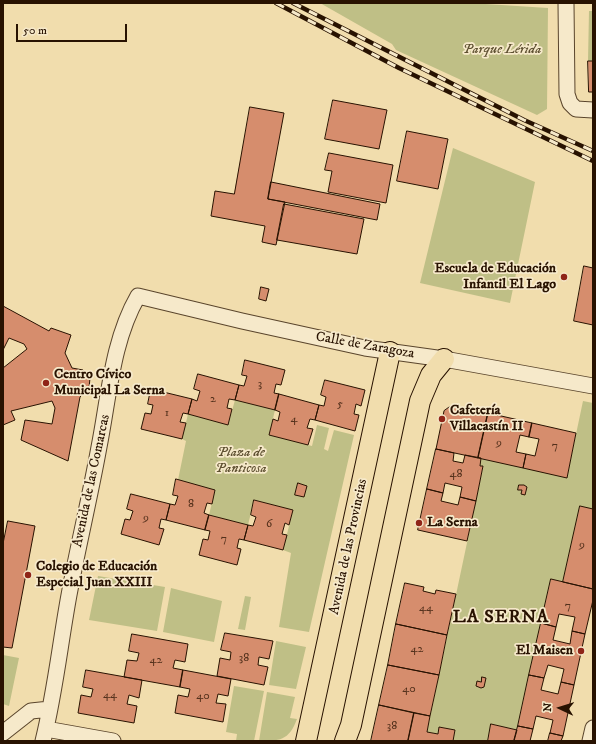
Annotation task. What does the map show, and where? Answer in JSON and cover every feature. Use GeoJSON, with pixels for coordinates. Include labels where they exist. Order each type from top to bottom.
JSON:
{"type":"FeatureCollection","features":[{"type":"Feature","properties":{"kind":"main road","name":"Avenida de las Provincias"},"geometry":{"type":"LineString","coordinates":[[306,741],[390,352]]}},
{"type":"Feature","properties":{"kind":"main road"},"geometry":{"type":"LineString","coordinates":[[345,741],[351,725],[420,401],[431,375],[444,359]]}},
{"type":"Feature","properties":{"kind":"street"},"geometry":{"type":"LineString","coordinates":[[566,3],[567,94],[570,103],[576,109],[593,110]]}},
{"type":"Feature","properties":{"kind":"street","name":"Calle de Zaragoza"},"geometry":{"type":"LineString","coordinates":[[138,296],[306,336],[390,352],[444,359],[593,386]]}},
{"type":"Feature","properties":{"kind":"street","name":"Avenida de las Comarcas"},"geometry":{"type":"LineString","coordinates":[[44,735],[50,709],[79,540],[98,453],[115,360],[122,331],[129,311],[138,296]]}},
{"type":"Feature","properties":{"kind":"street"},"geometry":{"type":"LineString","coordinates":[[3,733],[31,711],[50,709]]}},
{"type":"Feature","properties":{"kind":"street"},"geometry":{"type":"LineString","coordinates":[[590,741],[593,728]]}},
{"type":"Feature","properties":{"kind":"street"},"geometry":{"type":"LineString","coordinates":[[44,735],[113,741]]}},
{"type":"Feature","properties":{"kind":"green space","name":"Parque Lérida"},"geometry":{"type":"Polygon","coordinates":[[[320,3],[470,3],[548,8],[547,109],[537,115],[396,50],[392,44],[320,3]]]}},
{"type":"Feature","properties":{"kind":"green space"},"geometry":{"type":"Polygon","coordinates":[[[589,11],[593,11],[593,61],[588,61],[589,11]]]}},
{"type":"Feature","properties":{"kind":"green space"},"geometry":{"type":"Polygon","coordinates":[[[453,148],[535,182],[510,303],[420,283],[453,148]]]}},
{"type":"Feature","properties":{"kind":"green space","name":"Plaza de Panticosa"},"geometry":{"type":"Polygon","coordinates":[[[235,400],[275,410],[269,435],[312,446],[317,425],[329,428],[324,449],[328,451],[334,430],[354,435],[309,632],[279,627],[291,553],[283,550],[293,510],[254,500],[248,525],[209,515],[215,490],[178,480],[186,441],[182,439],[188,414],[228,425],[235,400]]]}},
{"type":"Feature","properties":{"kind":"green space"},"geometry":{"type":"Polygon","coordinates":[[[583,401],[593,403],[593,509],[563,582],[551,580],[517,730],[492,724],[488,741],[453,741],[455,730],[440,727],[438,734],[427,732],[483,467],[480,466],[481,458],[567,477],[583,401]]]}},
{"type":"Feature","properties":{"kind":"green space"},"geometry":{"type":"Polygon","coordinates":[[[98,576],[165,587],[157,631],[89,620],[98,576]]]}},
{"type":"Feature","properties":{"kind":"green space"},"geometry":{"type":"Polygon","coordinates":[[[171,588],[222,601],[214,642],[163,632],[171,588]]]}},
{"type":"Feature","properties":{"kind":"green space"},"geometry":{"type":"Polygon","coordinates":[[[245,596],[251,597],[245,630],[238,629],[245,596]]]}},
{"type":"Feature","properties":{"kind":"green space"},"geometry":{"type":"Polygon","coordinates":[[[276,641],[306,647],[296,689],[269,685],[276,641]]]}},
{"type":"Feature","properties":{"kind":"green space"},"geometry":{"type":"Polygon","coordinates":[[[3,655],[19,658],[9,706],[3,704],[3,655]]]}},
{"type":"Feature","properties":{"kind":"green space"},"geometry":{"type":"Polygon","coordinates":[[[234,686],[264,691],[254,741],[236,741],[237,734],[226,732],[234,686]]]}},
{"type":"Feature","properties":{"kind":"green space"},"geometry":{"type":"Polygon","coordinates":[[[267,692],[295,697],[290,718],[297,719],[287,736],[278,740],[259,741],[267,692]]]}},
{"type":"Feature","properties":{"kind":"building"},"geometry":{"type":"Polygon","coordinates":[[[588,61],[593,61],[593,92],[589,92],[588,61]]]}},
{"type":"Feature","properties":{"kind":"building"},"geometry":{"type":"Polygon","coordinates":[[[333,100],[387,110],[379,149],[325,139],[333,100]]]}},
{"type":"Feature","properties":{"kind":"building"},"geometry":{"type":"Polygon","coordinates":[[[250,107],[284,113],[268,199],[285,202],[276,245],[262,242],[265,226],[211,216],[215,191],[234,194],[250,107]]]}},
{"type":"Feature","properties":{"kind":"building"},"geometry":{"type":"Polygon","coordinates":[[[407,131],[448,139],[438,189],[397,181],[407,131]]]}},
{"type":"Feature","properties":{"kind":"building"},"geometry":{"type":"Polygon","coordinates":[[[329,153],[393,165],[386,203],[328,192],[332,171],[325,170],[329,153]]]}},
{"type":"Feature","properties":{"kind":"building"},"geometry":{"type":"Polygon","coordinates":[[[271,182],[380,204],[377,220],[268,199],[271,182]]]}},
{"type":"Feature","properties":{"kind":"building"},"geometry":{"type":"Polygon","coordinates":[[[284,204],[364,219],[357,254],[277,240],[284,204]]]}},
{"type":"Feature","properties":{"kind":"building"},"geometry":{"type":"Polygon","coordinates":[[[584,266],[593,268],[593,325],[574,321],[584,266]]]}},
{"type":"Feature","properties":{"kind":"building"},"geometry":{"type":"Polygon","coordinates":[[[261,287],[269,289],[266,301],[259,299],[261,287]]]}},
{"type":"Feature","properties":{"kind":"building","name":"Centro Cívico Municipal La Serna"},"geometry":{"type":"Polygon","coordinates":[[[3,306],[49,331],[51,328],[71,335],[65,353],[72,368],[83,370],[90,378],[89,388],[80,397],[68,461],[21,440],[25,420],[52,424],[55,408],[52,401],[11,411],[15,420],[3,425],[3,368],[27,349],[24,344],[9,338],[3,350],[3,306]]]}},
{"type":"Feature","properties":{"kind":"building"},"geometry":{"type":"Polygon","coordinates":[[[245,360],[285,370],[281,385],[276,384],[274,393],[279,394],[275,410],[235,400],[239,385],[244,386],[247,376],[242,375],[245,360]]]}},
{"type":"Feature","properties":{"kind":"building"},"geometry":{"type":"Polygon","coordinates":[[[198,374],[239,385],[235,400],[229,399],[227,408],[232,409],[228,425],[188,414],[192,399],[197,401],[200,391],[194,389],[198,374]]]}},
{"type":"Feature","properties":{"kind":"building"},"geometry":{"type":"Polygon","coordinates":[[[325,380],[365,390],[361,406],[356,404],[354,414],[359,415],[355,431],[315,420],[319,405],[324,406],[326,397],[321,395],[325,380]]]}},
{"type":"Feature","properties":{"kind":"building"},"geometry":{"type":"Polygon","coordinates":[[[151,389],[192,399],[188,414],[183,413],[180,422],[186,423],[182,439],[141,429],[145,413],[151,414],[153,405],[148,404],[151,389]]]}},
{"type":"Feature","properties":{"kind":"building"},"geometry":{"type":"Polygon","coordinates":[[[279,394],[319,405],[315,420],[310,419],[307,428],[313,429],[308,445],[269,435],[273,419],[278,421],[280,412],[275,410],[279,394]]]}},
{"type":"Feature","properties":{"kind":"building"},"geometry":{"type":"Polygon","coordinates":[[[451,406],[488,413],[478,458],[436,449],[444,411],[451,406]]]}},
{"type":"Feature","properties":{"kind":"building"},"geometry":{"type":"Polygon","coordinates":[[[488,413],[532,423],[529,437],[520,435],[516,452],[526,454],[523,468],[478,458],[488,413]]]}},
{"type":"Feature","properties":{"kind":"building"},"geometry":{"type":"Polygon","coordinates":[[[532,423],[576,433],[567,478],[523,468],[526,454],[535,456],[539,439],[529,437],[532,423]]]}},
{"type":"Feature","properties":{"kind":"building"},"geometry":{"type":"Polygon","coordinates":[[[436,449],[454,453],[453,461],[463,463],[465,455],[481,458],[480,466],[483,466],[476,501],[460,497],[462,487],[445,483],[443,493],[427,489],[436,449]]]}},
{"type":"Feature","properties":{"kind":"building"},"geometry":{"type":"Polygon","coordinates":[[[176,479],[215,490],[212,504],[207,503],[204,513],[209,515],[205,530],[166,520],[170,504],[175,505],[178,496],[173,495],[176,479]]]}},
{"type":"Feature","properties":{"kind":"building"},"geometry":{"type":"Polygon","coordinates":[[[298,483],[307,486],[304,497],[295,495],[298,483]]]}},
{"type":"Feature","properties":{"kind":"building"},"geometry":{"type":"Polygon","coordinates":[[[519,485],[524,485],[527,487],[525,495],[521,494],[522,490],[518,490],[519,485]]]}},
{"type":"Feature","properties":{"kind":"building"},"geometry":{"type":"Polygon","coordinates":[[[427,489],[443,493],[441,501],[458,505],[460,497],[476,501],[467,541],[418,530],[427,489]]]}},
{"type":"Feature","properties":{"kind":"building"},"geometry":{"type":"Polygon","coordinates":[[[131,494],[170,504],[166,520],[161,519],[159,528],[164,529],[159,545],[121,534],[125,519],[130,520],[133,511],[127,509],[131,494]]]}},
{"type":"Feature","properties":{"kind":"building"},"geometry":{"type":"Polygon","coordinates":[[[254,500],[293,510],[289,525],[285,523],[282,534],[287,535],[283,550],[244,540],[248,525],[253,526],[256,517],[251,515],[254,500]]]}},
{"type":"Feature","properties":{"kind":"building"},"geometry":{"type":"Polygon","coordinates":[[[580,506],[593,509],[593,589],[563,582],[580,506]]]}},
{"type":"Feature","properties":{"kind":"building"},"geometry":{"type":"Polygon","coordinates":[[[209,515],[248,525],[244,540],[239,539],[237,548],[241,549],[237,565],[199,555],[203,539],[208,540],[210,531],[205,530],[209,515]]]}},
{"type":"Feature","properties":{"kind":"building"},"geometry":{"type":"Polygon","coordinates":[[[8,521],[35,526],[12,648],[3,647],[3,544],[8,521]]]}},
{"type":"Feature","properties":{"kind":"building"},"geometry":{"type":"Polygon","coordinates":[[[551,579],[593,589],[593,600],[585,634],[572,631],[575,617],[559,614],[556,627],[541,623],[551,579]]]}},
{"type":"Feature","properties":{"kind":"building"},"geometry":{"type":"Polygon","coordinates":[[[405,583],[424,587],[423,591],[435,594],[436,590],[456,594],[447,635],[396,624],[405,583]]]}},
{"type":"Feature","properties":{"kind":"building"},"geometry":{"type":"Polygon","coordinates":[[[541,623],[556,627],[553,640],[570,644],[572,631],[585,634],[574,685],[561,682],[564,669],[548,665],[544,678],[529,675],[541,623]]]}},
{"type":"Feature","properties":{"kind":"building"},"geometry":{"type":"Polygon","coordinates":[[[396,624],[447,635],[439,675],[388,665],[396,624]]]}},
{"type":"Feature","properties":{"kind":"building"},"geometry":{"type":"Polygon","coordinates":[[[225,633],[273,641],[269,659],[259,657],[258,665],[268,667],[264,685],[217,676],[220,658],[230,660],[231,652],[221,650],[225,633]]]}},
{"type":"Feature","properties":{"kind":"building"},"geometry":{"type":"Polygon","coordinates":[[[132,634],[188,644],[185,662],[175,660],[173,668],[183,670],[180,687],[124,677],[127,660],[137,661],[139,653],[129,651],[132,634]]]}},
{"type":"Feature","properties":{"kind":"building"},"geometry":{"type":"Polygon","coordinates":[[[388,665],[439,675],[430,716],[379,705],[388,665]]]}},
{"type":"Feature","properties":{"kind":"building"},"geometry":{"type":"Polygon","coordinates":[[[86,670],[142,680],[139,698],[129,695],[127,704],[137,706],[134,723],[78,713],[81,695],[91,697],[93,689],[83,687],[86,670]]]}},
{"type":"Feature","properties":{"kind":"building"},"geometry":{"type":"Polygon","coordinates":[[[183,670],[231,679],[228,696],[218,694],[216,703],[226,704],[223,722],[175,713],[178,695],[188,697],[190,689],[180,687],[183,670]]]}},
{"type":"Feature","properties":{"kind":"building"},"geometry":{"type":"Polygon","coordinates":[[[529,675],[544,678],[541,690],[558,694],[561,682],[574,685],[563,736],[550,733],[553,720],[536,716],[533,729],[518,726],[529,675]]]}},
{"type":"Feature","properties":{"kind":"building"},"geometry":{"type":"Polygon","coordinates":[[[482,677],[486,678],[484,687],[481,688],[476,686],[477,681],[481,682],[482,677]]]}},
{"type":"Feature","properties":{"kind":"building"},"geometry":{"type":"Polygon","coordinates":[[[379,705],[414,713],[408,741],[371,741],[379,705]]]}},
{"type":"Feature","properties":{"kind":"building"},"geometry":{"type":"Polygon","coordinates":[[[414,713],[430,716],[427,732],[438,734],[439,727],[455,730],[453,741],[408,741],[414,713]]]}},
{"type":"Feature","properties":{"kind":"building"},"geometry":{"type":"Polygon","coordinates":[[[491,724],[517,730],[514,741],[488,741],[491,724]]]}},
{"type":"Feature","properties":{"kind":"building"},"geometry":{"type":"Polygon","coordinates":[[[518,726],[533,729],[530,741],[514,741],[518,726]]]}},
{"type":"Feature","properties":{"kind":"building"},"geometry":{"type":"Polygon","coordinates":[[[550,733],[563,736],[561,741],[548,741],[550,733]]]}},
{"type":"Feature","properties":{"kind":"railway"},"geometry":{"type":"LineString","coordinates":[[276,3],[399,68],[593,161]]}},
{"type":"Feature","properties":{"kind":"railway"},"geometry":{"type":"LineString","coordinates":[[293,3],[524,120],[593,151]]}},
{"type":"Feature","properties":{"kind":"place","name":"Escuela de Educación Infantil El Lago"},"geometry":{"type":"Point","coordinates":[564,277]}},
{"type":"Feature","properties":{"kind":"place","name":"Centro Cívico Municipal La Serna"},"geometry":{"type":"Point","coordinates":[46,383]}},
{"type":"Feature","properties":{"kind":"place","name":"Cafetería Villacastín II"},"geometry":{"type":"Point","coordinates":[442,419]}},
{"type":"Feature","properties":{"kind":"place","name":"La Serna"},"geometry":{"type":"Point","coordinates":[419,523]}},
{"type":"Feature","properties":{"kind":"place","name":"Colegio de Educación Especial Juan XXIII"},"geometry":{"type":"Point","coordinates":[28,575]}},
{"type":"Feature","properties":{"kind":"place","name":"El Maisen"},"geometry":{"type":"Point","coordinates":[581,651]}},
{"type":"Feature","properties":{"kind":"district","name":"LA SERNA"},"geometry":{"type":"Point","coordinates":[501,618]}}]}
